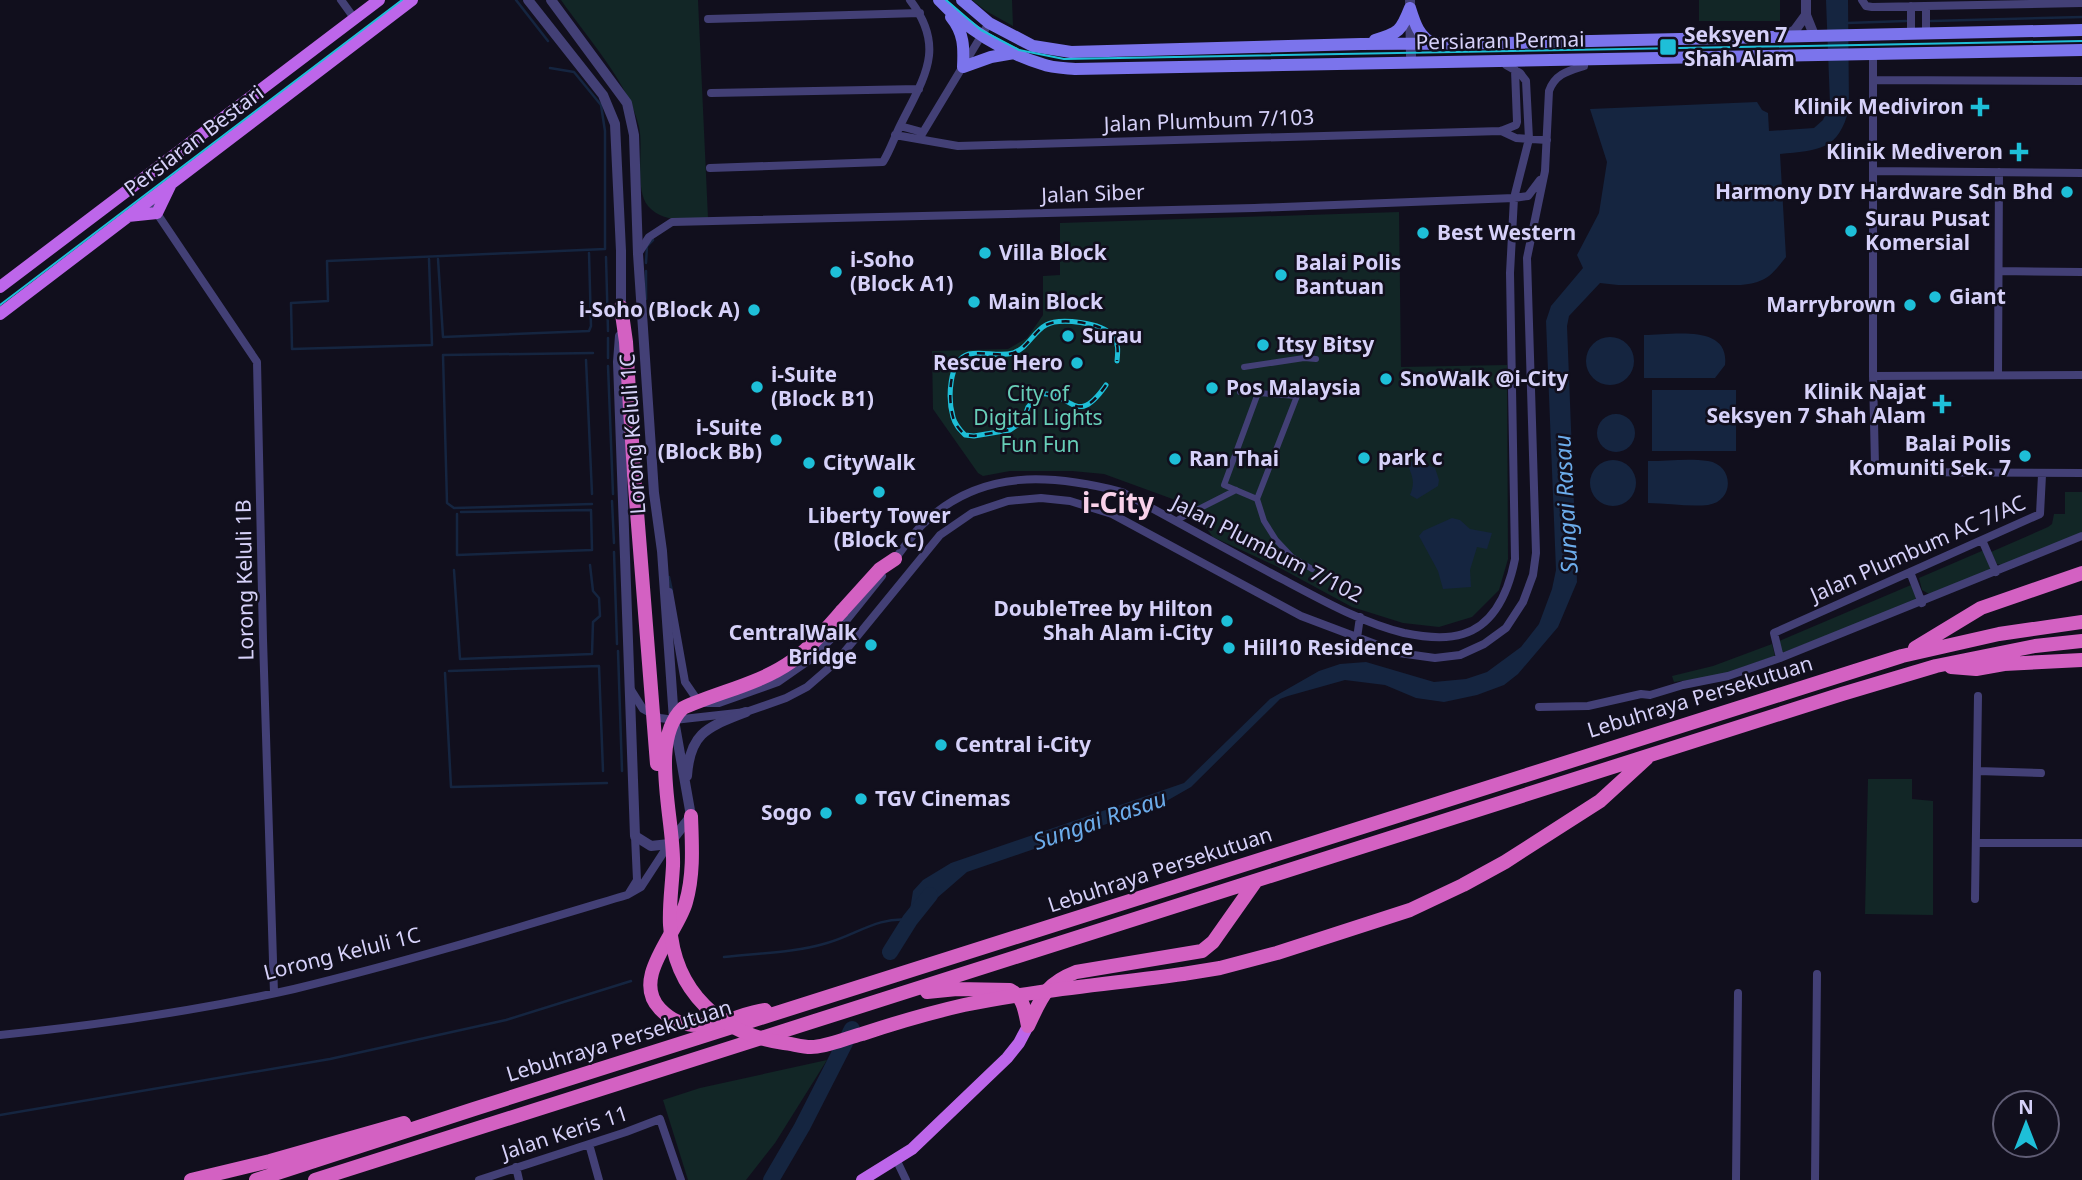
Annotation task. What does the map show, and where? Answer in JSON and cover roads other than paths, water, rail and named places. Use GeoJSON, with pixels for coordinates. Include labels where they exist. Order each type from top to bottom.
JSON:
{"type":"FeatureCollection","features":[{"type":"Feature","properties":{"kind":"highway"},"geometry":{"type":"LineString","coordinates":[[621,307],[626,342],[634,474],[670,904]]}},
{"type":"Feature","properties":{"kind":"highway"},"geometry":{"type":"LineString","coordinates":[[895,559],[880,569],[808,648],[791,662],[683,708],[667,733],[665,761],[673,862],[670,927],[677,959],[690,987],[709,1010],[740,1031],[777,1042],[811,1047],[919,1016],[997,999],[1220,968],[1277,953],[1410,909],[1463,885],[1505,862],[1600,801],[1651,755]]}},
{"type":"Feature","properties":{"kind":"highway"},"geometry":{"type":"LineString","coordinates":[[1902,656],[1981,608],[2082,573]]}},
{"type":"Feature","properties":{"kind":"highway","name":"Lebuhraya Persekutuan"},"geometry":{"type":"LineString","coordinates":[[256,1180],[474,1108],[1902,656],[1999,634],[2082,622]]}},
{"type":"Feature","properties":{"kind":"highway","name":"Lebuhraya Persekutuan"},"geometry":{"type":"LineString","coordinates":[[315,1180],[1936,666],[2035,646],[2082,641]]}},
{"type":"Feature","properties":{"kind":"highway"},"geometry":{"type":"LineString","coordinates":[[1936,666],[1976,669],[2015,663],[2082,660]]}},
{"type":"Feature","properties":{"kind":"highway"},"geometry":{"type":"LineString","coordinates":[[691,817],[693,855],[686,902],[653,966],[650,989],[656,1005],[669,1019],[682,1024],[701,1026],[746,1013],[798,1007]]}},
{"type":"Feature","properties":{"kind":"highway"},"geometry":{"type":"LineString","coordinates":[[1028,1026],[1050,985],[1062,978],[1076,972],[1202,951],[1213,942],[1256,881]]}},
{"type":"Feature","properties":{"kind":"highway"},"geometry":{"type":"LineString","coordinates":[[898,995],[957,989],[1010,990],[1025,1007],[1028,1026]]}},
{"type":"Feature","properties":{"kind":"highway"},"geometry":{"type":"LineString","coordinates":[[191,1180],[270,1161],[381,1128],[474,1108]]}},
{"type":"Feature","properties":{"kind":"main road","name":"Persiaran Bestari"},"geometry":{"type":"LineString","coordinates":[[0,287],[379,0]]}},
{"type":"Feature","properties":{"kind":"main road","name":"Persiaran Bestari"},"geometry":{"type":"LineString","coordinates":[[0,314],[412,0]]}},
{"type":"Feature","properties":{"kind":"main road","name":"Persiaran Permai"},"geometry":{"type":"LineString","coordinates":[[962,0],[989,23],[1033,46],[1071,52],[1361,44],[1410,50],[1434,44],[2082,30]]}},
{"type":"Feature","properties":{"kind":"main road"},"geometry":{"type":"LineString","coordinates":[[940,1],[960,29],[963,38],[963,67],[991,57],[1014,53]]}},
{"type":"Feature","properties":{"kind":"main road","name":"Persiaran Permai"},"geometry":{"type":"LineString","coordinates":[[940,1],[982,36],[1014,53],[1043,65],[1075,69],[1470,61],[1509,65],[2082,50]]}},
{"type":"Feature","properties":{"kind":"main road"},"geometry":{"type":"LineString","coordinates":[[1361,44],[1394,35],[1402,29],[1410,4]]}},
{"type":"Feature","properties":{"kind":"main road"},"geometry":{"type":"LineString","coordinates":[[1410,4],[1416,29],[1426,41],[1434,44]]}},
{"type":"Feature","properties":{"kind":"main road"},"geometry":{"type":"LineString","coordinates":[[1337,64],[1354,57],[1410,50],[1471,55],[1509,65],[1759,64],[1813,56]]}},
{"type":"Feature","properties":{"kind":"main road"},"geometry":{"type":"LineString","coordinates":[[128,216],[157,213],[173,182]]}},
{"type":"Feature","properties":{"kind":"main road"},"geometry":{"type":"LineString","coordinates":[[862,1180],[912,1149],[1007,1058],[1028,1026]]}},
{"type":"Feature","properties":{"kind":"street"},"geometry":{"type":"LineString","coordinates":[[341,0],[354,18]]}},
{"type":"Feature","properties":{"kind":"street","name":"Lorong Keluli 1C"},"geometry":{"type":"LineString","coordinates":[[0,1035],[103,1025],[274,993],[372,969],[627,895],[637,880],[618,362],[621,251],[615,124],[603,95],[528,0]]}},
{"type":"Feature","properties":{"kind":"street","name":"Lorong Keluli 1C"},"geometry":{"type":"LineString","coordinates":[[551,0],[627,103],[634,135],[638,254],[654,493],[662,551],[674,720],[691,817]]}},
{"type":"Feature","properties":{"kind":"street"},"geometry":{"type":"LineString","coordinates":[[710,168],[879,163],[887,156],[928,71],[929,30],[910,0]]}},
{"type":"Feature","properties":{"kind":"street"},"geometry":{"type":"LineString","coordinates":[[1806,0],[1806,15],[1816,35]]}},
{"type":"Feature","properties":{"kind":"street"},"geometry":{"type":"LineString","coordinates":[[1862,0],[1866,6],[2082,3]]}},
{"type":"Feature","properties":{"kind":"street"},"geometry":{"type":"LineString","coordinates":[[1410,4],[1410,50]]}},
{"type":"Feature","properties":{"kind":"street"},"geometry":{"type":"LineString","coordinates":[[1910,6],[1911,34]]}},
{"type":"Feature","properties":{"kind":"street"},"geometry":{"type":"LineString","coordinates":[[1926,6],[1926,34]]}},
{"type":"Feature","properties":{"kind":"street"},"geometry":{"type":"LineString","coordinates":[[708,19],[920,13]]}},
{"type":"Feature","properties":{"kind":"street"},"geometry":{"type":"LineString","coordinates":[[1784,37],[1799,26],[1806,15]]}},
{"type":"Feature","properties":{"kind":"street"},"geometry":{"type":"LineString","coordinates":[[921,136],[989,23]]}},
{"type":"Feature","properties":{"kind":"street"},"geometry":{"type":"LineString","coordinates":[[1868,55],[1873,79],[1875,466],[1884,472],[2042,475],[2082,473]]}},
{"type":"Feature","properties":{"kind":"street"},"geometry":{"type":"LineString","coordinates":[[1501,131],[1516,125],[1517,122],[1509,65]]}},
{"type":"Feature","properties":{"kind":"street","name":"Jalan Plumbum 7/102"},"geometry":{"type":"LineString","coordinates":[[662,551],[685,682],[696,698],[705,703],[719,703],[778,682],[811,659],[833,637],[924,523],[948,504],[985,486],[1017,480],[1050,478],[1122,492],[1308,593],[1360,617],[1404,632],[1440,638],[1464,634],[1483,622],[1501,603],[1510,585],[1515,559],[1510,273],[1514,198],[1529,139],[1526,81],[1509,65]]}},
{"type":"Feature","properties":{"kind":"street","name":"Jalan Plumbum 7/102"},"geometry":{"type":"LineString","coordinates":[[674,720],[746,712],[786,698],[807,687],[849,648],[940,534],[972,513],[1008,501],[1041,498],[1070,501],[1112,514],[1307,618],[1399,653],[1435,658],[1460,654],[1484,644],[1506,628],[1523,602],[1533,575],[1535,553],[1527,258],[1545,172],[1549,91],[1560,75],[1584,66]]}},
{"type":"Feature","properties":{"kind":"street"},"geometry":{"type":"LineString","coordinates":[[1873,79],[2082,81]]}},
{"type":"Feature","properties":{"kind":"street"},"geometry":{"type":"LineString","coordinates":[[711,93],[919,89]]}},
{"type":"Feature","properties":{"kind":"street"},"geometry":{"type":"LineString","coordinates":[[900,125],[921,136]]}},
{"type":"Feature","properties":{"kind":"street","name":"Jalan Plumbum 7/103"},"geometry":{"type":"LineString","coordinates":[[921,136],[958,146],[1501,131],[1516,138],[1547,140]]}},
{"type":"Feature","properties":{"kind":"street"},"geometry":{"type":"LineString","coordinates":[[895,135],[921,136]]}},
{"type":"Feature","properties":{"kind":"street"},"geometry":{"type":"LineString","coordinates":[[1873,171],[2082,173]]}},
{"type":"Feature","properties":{"kind":"street"},"geometry":{"type":"LineString","coordinates":[[1514,198],[1528,196],[1533,192],[1545,172]]}},
{"type":"Feature","properties":{"kind":"street"},"geometry":{"type":"LineString","coordinates":[[1998,375],[1999,172]]}},
{"type":"Feature","properties":{"kind":"street","name":"Jalan Siber"},"geometry":{"type":"LineString","coordinates":[[638,254],[649,237],[672,222],[1254,208],[1514,198]]}},
{"type":"Feature","properties":{"kind":"street","name":"Lorong Keluli 1B"},"geometry":{"type":"LineString","coordinates":[[148,200],[257,362],[274,993]]}},
{"type":"Feature","properties":{"kind":"street"},"geometry":{"type":"LineString","coordinates":[[2000,271],[2082,272]]}},
{"type":"Feature","properties":{"kind":"street"},"geometry":{"type":"LineString","coordinates":[[1244,367],[1316,359]]}},
{"type":"Feature","properties":{"kind":"street"},"geometry":{"type":"LineString","coordinates":[[1873,376],[2082,375]]}},
{"type":"Feature","properties":{"kind":"street"},"geometry":{"type":"LineString","coordinates":[[1240,392],[1297,396],[1257,499],[1264,521],[1276,540],[1293,557],[1312,569]]}},
{"type":"Feature","properties":{"kind":"street"},"geometry":{"type":"LineString","coordinates":[[1257,499],[1224,485],[1258,393]]}},
{"type":"Feature","properties":{"kind":"street","name":"Jalan Plumbum AC 7/AC"},"geometry":{"type":"LineString","coordinates":[[1780,658],[1774,633],[2040,514],[2042,475]]}},
{"type":"Feature","properties":{"kind":"street"},"geometry":{"type":"LineString","coordinates":[[1175,521],[1236,490]]}},
{"type":"Feature","properties":{"kind":"street"},"geometry":{"type":"LineString","coordinates":[[1539,707],[1588,706],[1641,694],[1663,693],[1683,685],[1728,676],[1922,603],[2082,536]]}},
{"type":"Feature","properties":{"kind":"street"},"geometry":{"type":"LineString","coordinates":[[1982,540],[1997,572]]}},
{"type":"Feature","properties":{"kind":"street"},"geometry":{"type":"LineString","coordinates":[[1910,572],[1922,603]]}},
{"type":"Feature","properties":{"kind":"street"},"geometry":{"type":"LineString","coordinates":[[1357,638],[1360,617]]}},
{"type":"Feature","properties":{"kind":"street"},"geometry":{"type":"LineString","coordinates":[[629,687],[643,709],[660,718],[674,720]]}},
{"type":"Feature","properties":{"kind":"street"},"geometry":{"type":"LineString","coordinates":[[1975,899],[1978,696]]}},
{"type":"Feature","properties":{"kind":"street"},"geometry":{"type":"LineString","coordinates":[[686,794],[688,759],[695,739],[709,727],[746,712]]}},
{"type":"Feature","properties":{"kind":"street"},"geometry":{"type":"LineString","coordinates":[[1978,771],[2041,773]]}},
{"type":"Feature","properties":{"kind":"street"},"geometry":{"type":"LineString","coordinates":[[627,895],[641,887],[669,844],[691,817]]}},
{"type":"Feature","properties":{"kind":"street"},"geometry":{"type":"LineString","coordinates":[[635,836],[652,846],[669,844]]}},
{"type":"Feature","properties":{"kind":"street"},"geometry":{"type":"LineString","coordinates":[[1976,843],[2082,843]]}},
{"type":"Feature","properties":{"kind":"street"},"geometry":{"type":"LineString","coordinates":[[1815,1180],[1817,974]]}},
{"type":"Feature","properties":{"kind":"street"},"geometry":{"type":"LineString","coordinates":[[1736,1180],[1738,993]]}},
{"type":"Feature","properties":{"kind":"street","name":"Jalan Keris 11"},"geometry":{"type":"LineString","coordinates":[[479,1180],[662,1119],[681,1180]]}},
{"type":"Feature","properties":{"kind":"street"},"geometry":{"type":"LineString","coordinates":[[589,1144],[599,1180]]}},
{"type":"Feature","properties":{"kind":"street"},"geometry":{"type":"LineString","coordinates":[[896,1159],[906,1180]]}},
{"type":"Feature","properties":{"kind":"street"},"geometry":{"type":"LineString","coordinates":[[516,1167],[519,1180]]}},
{"type":"Feature","properties":{"kind":"water"},"geometry":{"type":"Polygon","coordinates":[[[1826,0],[1848,0],[1849,108],[1839,133],[1825,146],[1780,154],[1786,257],[1762,280],[1741,285],[1600,283],[1569,316],[1567,326],[1577,582],[1558,627],[1518,674],[1504,685],[1477,695],[1444,702],[1416,698],[1385,685],[1345,680],[1280,699],[1191,787],[1156,807],[967,872],[922,911],[910,910],[913,891],[923,880],[951,863],[1184,783],[1270,699],[1319,671],[1340,664],[1366,662],[1434,682],[1466,679],[1487,672],[1521,647],[1539,624],[1556,570],[1546,321],[1551,306],[1583,268],[1577,255],[1599,213],[1607,162],[1590,109],[1757,102],[1762,110],[1768,113],[1769,131],[1814,128],[1823,120],[1830,104],[1826,0]]]}},
{"type":"Feature","properties":{"kind":"water"},"geometry":{"type":"Polygon","coordinates":[[[1683,333],[1709,337],[1718,343],[1724,352],[1725,365],[1715,378],[1644,378],[1644,335],[1683,333]]]}},
{"type":"Feature","properties":{"kind":"water"},"geometry":{"type":"Polygon","coordinates":[[[1610,337],[1627,344],[1634,361],[1627,378],[1610,385],[1593,378],[1586,361],[1593,344],[1610,337]]]}},
{"type":"Feature","properties":{"kind":"water"},"geometry":{"type":"Polygon","coordinates":[[[1652,390],[1736,390],[1736,451],[1652,451],[1652,390]]]}},
{"type":"Feature","properties":{"kind":"water"},"geometry":{"type":"Polygon","coordinates":[[[1616,414],[1629,420],[1635,433],[1629,446],[1616,452],[1603,446],[1597,433],[1603,420],[1616,414]]]}},
{"type":"Feature","properties":{"kind":"water"},"geometry":{"type":"Polygon","coordinates":[[[1413,460],[1435,468],[1439,480],[1438,486],[1417,499],[1410,495],[1413,480],[1408,466],[1413,460]]]}},
{"type":"Feature","properties":{"kind":"water"},"geometry":{"type":"Polygon","coordinates":[[[1613,460],[1629,467],[1636,483],[1629,499],[1613,506],[1597,499],[1590,483],[1597,467],[1613,460]]]}},
{"type":"Feature","properties":{"kind":"water"},"geometry":{"type":"Polygon","coordinates":[[[1693,460],[1717,464],[1727,476],[1727,490],[1717,502],[1708,505],[1648,503],[1648,461],[1693,460]]]}},
{"type":"Feature","properties":{"kind":"water"},"geometry":{"type":"Polygon","coordinates":[[[1452,518],[1460,520],[1470,529],[1492,533],[1487,549],[1477,547],[1470,570],[1471,587],[1443,589],[1438,571],[1419,536],[1423,531],[1452,518]]]}},
{"type":"Feature","properties":{"kind":"waterway"},"geometry":{"type":"LineString","coordinates":[[516,0],[548,41]]}},
{"type":"Feature","properties":{"kind":"waterway"},"geometry":{"type":"LineString","coordinates":[[1931,21],[2082,17]]}},
{"type":"Feature","properties":{"kind":"waterway"},"geometry":{"type":"LineString","coordinates":[[1847,23],[1906,21]]}},
{"type":"Feature","properties":{"kind":"waterway"},"geometry":{"type":"LineString","coordinates":[[429,259],[432,345],[292,349],[291,303],[328,301],[327,261],[605,249],[605,131],[601,105],[574,72],[550,68]]}},
{"type":"Feature","properties":{"kind":"waterway"},"geometry":{"type":"LineString","coordinates":[[646,263],[647,246],[653,240]]}},
{"type":"Feature","properties":{"kind":"waterway"},"geometry":{"type":"LineString","coordinates":[[438,259],[443,337],[589,331],[589,253]]}},
{"type":"Feature","properties":{"kind":"waterway"},"geometry":{"type":"LineString","coordinates":[[606,257],[608,331]]}},
{"type":"Feature","properties":{"kind":"waterway"},"geometry":{"type":"LineString","coordinates":[[646,271],[646,299]]}},
{"type":"Feature","properties":{"kind":"waterway"},"geometry":{"type":"LineString","coordinates":[[608,338],[608,358]]}},
{"type":"Feature","properties":{"kind":"waterway"},"geometry":{"type":"LineString","coordinates":[[592,504],[454,508],[447,503],[443,355],[593,353]]}},
{"type":"Feature","properties":{"kind":"waterway"},"geometry":{"type":"LineString","coordinates":[[586,360],[592,494]]}},
{"type":"Feature","properties":{"kind":"waterway"},"geometry":{"type":"LineString","coordinates":[[608,366],[613,494]]}},
{"type":"Feature","properties":{"kind":"waterway"},"geometry":{"type":"LineString","coordinates":[[612,501],[614,543]]}},
{"type":"Feature","properties":{"kind":"waterway"},"geometry":{"type":"LineString","coordinates":[[457,514],[457,555],[592,550],[591,510],[461,512]]}},
{"type":"Feature","properties":{"kind":"waterway"},"geometry":{"type":"LineString","coordinates":[[614,552],[617,644]]}},
{"type":"Feature","properties":{"kind":"waterway"},"geometry":{"type":"LineString","coordinates":[[454,570],[460,659],[592,654],[593,622],[600,616],[599,598],[593,591],[590,565]]}},
{"type":"Feature","properties":{"kind":"waterway"},"geometry":{"type":"LineString","coordinates":[[669,577],[672,591]]}},
{"type":"Feature","properties":{"kind":"waterway"},"geometry":{"type":"LineString","coordinates":[[618,651],[622,771]]}},
{"type":"Feature","properties":{"kind":"waterway"},"geometry":{"type":"LineString","coordinates":[[449,671],[599,666],[603,771]]}},
{"type":"Feature","properties":{"kind":"waterway"},"geometry":{"type":"LineString","coordinates":[[445,673],[451,787],[607,783]]}},
{"type":"Feature","properties":{"kind":"waterway","name":"Sungai Rasau"},"geometry":{"type":"LineString","coordinates":[[890,952],[930,895]]}},
{"type":"Feature","properties":{"kind":"waterway"},"geometry":{"type":"LineString","coordinates":[[724,957],[802,949],[838,940],[877,923],[910,920]]}},
{"type":"Feature","properties":{"kind":"waterway"},"geometry":{"type":"LineString","coordinates":[[0,1115],[330,1059],[506,1020],[631,981]]}},
{"type":"Feature","properties":{"kind":"waterway","name":"Sungai Rasau"},"geometry":{"type":"LineString","coordinates":[[771,1180],[802,1127],[852,1029]]}},
{"type":"Feature","properties":{"kind":"tram line"},"geometry":{"type":"LineString","coordinates":[[0,305],[402,0]]}},
{"type":"Feature","properties":{"kind":"tram line"},"geometry":{"type":"LineString","coordinates":[[946,0],[981,30],[1019,50],[1064,59],[2082,41]]}},
{"type":"Feature","properties":{"kind":"railway"},"geometry":{"type":"LineString","coordinates":[[1106,385],[1096,398],[1080,407],[1050,394],[1039,394],[1028,407],[1023,421],[1010,430],[974,436],[965,435],[954,420],[951,410],[951,381],[962,358],[974,353],[1013,353],[1023,348],[1041,328],[1052,323],[1080,322],[1107,331],[1117,344],[1117,361]]}},
{"type":"Feature","properties":{"kind":"place","name":"Seksyen 7 Shah Alam"},"geometry":{"type":"Point","coordinates":[1668,47]}},
{"type":"Feature","properties":{"kind":"place","name":"Klinik Mediviron"},"geometry":{"type":"Point","coordinates":[1980,107]}},
{"type":"Feature","properties":{"kind":"place","name":"Klinik Mediveron"},"geometry":{"type":"Point","coordinates":[2019,152]}},
{"type":"Feature","properties":{"kind":"place","name":"Harmony DIY Hardware Sdn Bhd"},"geometry":{"type":"Point","coordinates":[2067,192]}},
{"type":"Feature","properties":{"kind":"place","name":"Surau Pusat Komersial"},"geometry":{"type":"Point","coordinates":[1851,231]}},
{"type":"Feature","properties":{"kind":"place","name":"Best Western"},"geometry":{"type":"Point","coordinates":[1423,233]}},
{"type":"Feature","properties":{"kind":"place","name":"Villa Block"},"geometry":{"type":"Point","coordinates":[985,253]}},
{"type":"Feature","properties":{"kind":"place","name":"i-Soho (Block A1)"},"geometry":{"type":"Point","coordinates":[836,272]}},
{"type":"Feature","properties":{"kind":"place","name":"Balai Polis Bantuan"},"geometry":{"type":"Point","coordinates":[1281,275]}},
{"type":"Feature","properties":{"kind":"place","name":"Giant"},"geometry":{"type":"Point","coordinates":[1935,297]}},
{"type":"Feature","properties":{"kind":"place","name":"Main Block"},"geometry":{"type":"Point","coordinates":[974,302]}},
{"type":"Feature","properties":{"kind":"place","name":"Marrybrown"},"geometry":{"type":"Point","coordinates":[1910,305]}},
{"type":"Feature","properties":{"kind":"place","name":"i-Soho (Block A)"},"geometry":{"type":"Point","coordinates":[754,310]}},
{"type":"Feature","properties":{"kind":"place","name":"Surau"},"geometry":{"type":"Point","coordinates":[1068,336]}},
{"type":"Feature","properties":{"kind":"place","name":"Itsy Bitsy"},"geometry":{"type":"Point","coordinates":[1263,345]}},
{"type":"Feature","properties":{"kind":"place","name":"Rescue Hero"},"geometry":{"type":"Point","coordinates":[1077,363]}},
{"type":"Feature","properties":{"kind":"place","name":"SnoWalk @i-City"},"geometry":{"type":"Point","coordinates":[1386,379]}},
{"type":"Feature","properties":{"kind":"place","name":"i-Suite (Block B1)"},"geometry":{"type":"Point","coordinates":[757,387]}},
{"type":"Feature","properties":{"kind":"place","name":"Pos Malaysia"},"geometry":{"type":"Point","coordinates":[1212,388]}},
{"type":"Feature","properties":{"kind":"place","name":"Klinik Najat Seksyen 7 Shah Alam"},"geometry":{"type":"Point","coordinates":[1942,404]}},
{"type":"Feature","properties":{"kind":"place","name":"i-Suite (Block Bb)"},"geometry":{"type":"Point","coordinates":[776,440]}},
{"type":"Feature","properties":{"kind":"place","name":"Balai Polis Komuniti Sek. 7"},"geometry":{"type":"Point","coordinates":[2025,456]}},
{"type":"Feature","properties":{"kind":"place","name":"park c"},"geometry":{"type":"Point","coordinates":[1364,458]}},
{"type":"Feature","properties":{"kind":"place","name":"Ran Thai"},"geometry":{"type":"Point","coordinates":[1175,459]}},
{"type":"Feature","properties":{"kind":"place","name":"CityWalk"},"geometry":{"type":"Point","coordinates":[809,463]}},
{"type":"Feature","properties":{"kind":"place","name":"Liberty Tower (Block C)"},"geometry":{"type":"Point","coordinates":[879,492]}},
{"type":"Feature","properties":{"kind":"place","name":"DoubleTree by Hilton Shah Alam i-City"},"geometry":{"type":"Point","coordinates":[1227,621]}},
{"type":"Feature","properties":{"kind":"place","name":"CentralWalk Bridge"},"geometry":{"type":"Point","coordinates":[871,645]}},
{"type":"Feature","properties":{"kind":"place","name":"Hill10 Residence"},"geometry":{"type":"Point","coordinates":[1229,648]}},
{"type":"Feature","properties":{"kind":"place","name":"Central i-City"},"geometry":{"type":"Point","coordinates":[941,745]}},
{"type":"Feature","properties":{"kind":"place","name":"TGV Cinemas"},"geometry":{"type":"Point","coordinates":[861,799]}},
{"type":"Feature","properties":{"kind":"place","name":"Sogo"},"geometry":{"type":"Point","coordinates":[826,813]}},
{"type":"Feature","properties":{"kind":"district","name":"i-City"},"geometry":{"type":"Point","coordinates":[1118,503]}},
{"type":"Feature","properties":{"kind":"park label","name":"City of Digital Lights"},"geometry":{"type":"Point","coordinates":[1038,406]}},
{"type":"Feature","properties":{"kind":"park label","name":"Fun Fun"},"geometry":{"type":"Point","coordinates":[1040,445]}}]}
